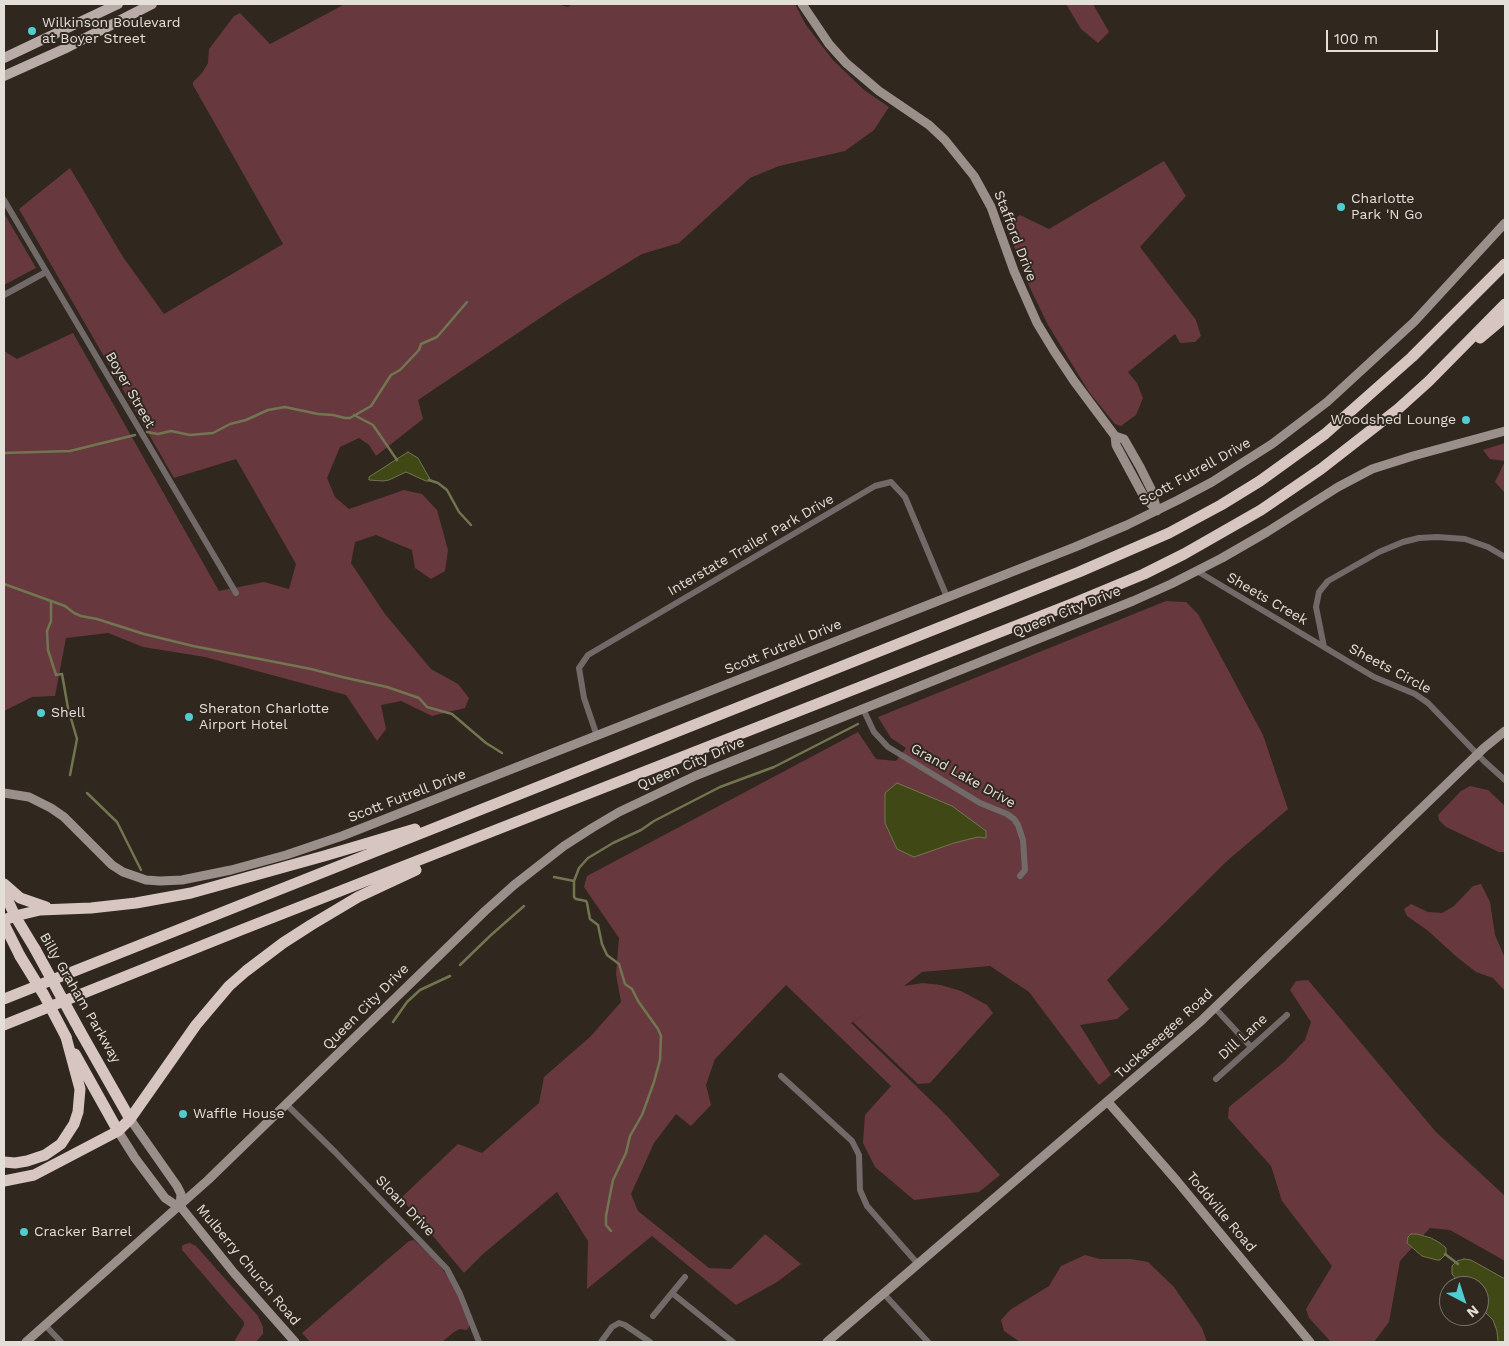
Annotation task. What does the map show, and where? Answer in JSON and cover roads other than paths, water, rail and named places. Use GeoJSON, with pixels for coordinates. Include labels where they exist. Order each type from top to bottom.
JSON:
{"type":"FeatureCollection","features":[{"type":"Feature","properties":{"kind":"highway"},"geometry":{"type":"LineString","coordinates":[[4,999],[1126,553],[1195,519],[1260,481],[1325,434],[1412,357],[1505,264]]}},
{"type":"Feature","properties":{"kind":"highway"},"geometry":{"type":"LineString","coordinates":[[1429,381],[1505,304]]}},
{"type":"Feature","properties":{"kind":"highway"},"geometry":{"type":"LineString","coordinates":[[4,1025],[1144,574],[1184,554],[1261,510],[1321,469],[1398,409],[1505,317]]}},
{"type":"Feature","properties":{"kind":"highway"},"geometry":{"type":"LineString","coordinates":[[4,920],[50,908],[91,908],[136,903],[190,893],[387,836],[468,815]]}},
{"type":"Feature","properties":{"kind":"highway"},"geometry":{"type":"LineString","coordinates":[[4,1181],[34,1175],[118,1131],[130,1119],[196,1025],[229,986],[261,959],[311,924],[358,897],[508,826]]}},
{"type":"Feature","properties":{"kind":"highway"},"geometry":{"type":"LineString","coordinates":[[4,884],[20,898],[50,908]]}},
{"type":"Feature","properties":{"kind":"highway","name":"Billy Graham Parkway"},"geometry":{"type":"LineString","coordinates":[[4,892],[15,916],[130,1119]]}},
{"type":"Feature","properties":{"kind":"highway"},"geometry":{"type":"LineString","coordinates":[[4,924],[118,1131]]}},
{"type":"Feature","properties":{"kind":"highway"},"geometry":{"type":"LineString","coordinates":[[4,1033],[29,1015]]}},
{"type":"Feature","properties":{"kind":"highway"},"geometry":{"type":"LineString","coordinates":[[4,1162],[27,1161],[45,1155],[61,1144],[74,1124],[78,1112],[80,1089],[66,1037]]}},
{"type":"Feature","properties":{"kind":"main road"},"geometry":{"type":"LineString","coordinates":[[4,58],[118,4]]}},
{"type":"Feature","properties":{"kind":"main road"},"geometry":{"type":"LineString","coordinates":[[4,76],[64,49],[152,4]]}},
{"type":"Feature","properties":{"kind":"street","name":"Stafford Drive"},"geometry":{"type":"LineString","coordinates":[[802,4],[829,44],[846,63],[945,140],[974,176],[990,206],[1016,278],[1037,323],[1074,381],[1114,436],[1124,439],[1152,491],[1157,511]]}},
{"type":"Feature","properties":{"kind":"street","name":"Boyer Street"},"geometry":{"type":"LineString","coordinates":[[4,200],[236,593]]}},
{"type":"Feature","properties":{"kind":"street","name":"Scott Futrell Drive"},"geometry":{"type":"LineString","coordinates":[[4,793],[29,797],[50,808],[64,817],[101,856],[123,872],[146,880],[167,881],[231,870],[286,855],[332,839],[1075,547],[1157,511],[1212,482],[1264,449],[1327,402],[1414,322],[1505,222]]}},
{"type":"Feature","properties":{"kind":"street"},"geometry":{"type":"LineString","coordinates":[[4,295],[46,272]]}},
{"type":"Feature","properties":{"kind":"street","name":"Queen City Drive"},"geometry":{"type":"LineString","coordinates":[[26,1342],[180,1206],[514,885],[564,846],[619,812],[664,789],[1133,601],[1197,571],[1267,532],[1360,475],[1413,456],[1505,430]]}},
{"type":"Feature","properties":{"kind":"street","name":"Interstate Trailer Park Drive"},"geometry":{"type":"LineString","coordinates":[[597,736],[584,698],[579,668],[588,655],[875,486],[891,482],[904,497],[947,597]]}},
{"type":"Feature","properties":{"kind":"street"},"geometry":{"type":"LineString","coordinates":[[1324,647],[1316,607],[1319,592],[1328,581],[1388,547],[1419,538],[1451,537],[1476,542],[1505,557]]}},
{"type":"Feature","properties":{"kind":"street","name":"Sheets Creek"},"geometry":{"type":"LineString","coordinates":[[1197,571],[1324,647]]}},
{"type":"Feature","properties":{"kind":"street","name":"Sheets Circle"},"geometry":{"type":"LineString","coordinates":[[1324,647],[1360,669],[1415,694],[1428,703],[1505,780]]}},
{"type":"Feature","properties":{"kind":"street","name":"Grand Lake Drive"},"geometry":{"type":"LineString","coordinates":[[863,709],[874,732],[888,748],[980,803],[1007,814],[1014,819],[1023,840],[1025,870],[1020,876]]}},
{"type":"Feature","properties":{"kind":"street","name":"Tuckaseegee Road"},"geometry":{"type":"LineString","coordinates":[[827,1342],[1108,1102],[1214,1007],[1478,754],[1505,731]]}},
{"type":"Feature","properties":{"kind":"street"},"geometry":{"type":"LineString","coordinates":[[1214,1007],[1251,1047]]}},
{"type":"Feature","properties":{"kind":"street","name":"Dill Lane"},"geometry":{"type":"LineString","coordinates":[[1216,1079],[1288,1014]]}},
{"type":"Feature","properties":{"kind":"street"},"geometry":{"type":"LineString","coordinates":[[781,1076],[852,1141],[859,1156],[860,1190],[867,1206],[918,1264]]}},
{"type":"Feature","properties":{"kind":"street","name":"Toddville Road"},"geometry":{"type":"LineString","coordinates":[[1108,1102],[1177,1181],[1310,1342]]}},
{"type":"Feature","properties":{"kind":"street","name":"Sloan Drive"},"geometry":{"type":"LineString","coordinates":[[286,1104],[335,1152],[447,1270],[455,1281],[479,1342]]}},
{"type":"Feature","properties":{"kind":"street","name":"Mulberry Church Road"},"geometry":{"type":"LineString","coordinates":[[130,1119],[180,1191],[182,1200],[180,1206]]}},
{"type":"Feature","properties":{"kind":"street","name":"Mulberry Church Road"},"geometry":{"type":"LineString","coordinates":[[118,1131],[135,1158],[165,1198],[180,1206],[234,1273],[295,1342]]}},
{"type":"Feature","properties":{"kind":"street"},"geometry":{"type":"LineString","coordinates":[[653,1316],[685,1277]]}},
{"type":"Feature","properties":{"kind":"street"},"geometry":{"type":"LineString","coordinates":[[672,1293],[733,1342]]}},
{"type":"Feature","properties":{"kind":"street"},"geometry":{"type":"LineString","coordinates":[[884,1294],[928,1342]]}},
{"type":"Feature","properties":{"kind":"street"},"geometry":{"type":"LineString","coordinates":[[601,1342],[612,1327],[619,1323],[650,1342]]}},
{"type":"Feature","properties":{"kind":"street"},"geometry":{"type":"LineString","coordinates":[[46,1325],[60,1342]]}},
{"type":"Feature","properties":{"kind":"waterway"},"geometry":{"type":"LineString","coordinates":[[147,432],[158,434],[171,431],[190,435],[213,433],[230,424],[246,420],[268,410],[285,407],[350,418],[371,406],[391,375],[400,370],[419,350],[421,344],[437,337],[467,302]]}},
{"type":"Feature","properties":{"kind":"waterway"},"geometry":{"type":"LineString","coordinates":[[354,415],[373,425],[397,460]]}},
{"type":"Feature","properties":{"kind":"waterway"},"geometry":{"type":"LineString","coordinates":[[4,453],[70,451],[135,435]]}},
{"type":"Feature","properties":{"kind":"waterway"},"geometry":{"type":"LineString","coordinates":[[429,480],[438,483],[447,490],[459,512],[471,525]]}},
{"type":"Feature","properties":{"kind":"waterway"},"geometry":{"type":"LineString","coordinates":[[4,584],[65,606],[81,616],[97,619],[144,634],[387,687],[419,698],[427,707],[452,714],[486,743],[502,753]]}},
{"type":"Feature","properties":{"kind":"waterway"},"geometry":{"type":"LineString","coordinates":[[51,602],[51,621],[47,631],[48,650],[56,675],[62,674],[68,708],[77,739],[70,775]]}},
{"type":"Feature","properties":{"kind":"waterway"},"geometry":{"type":"LineString","coordinates":[[611,1231],[606,1225],[606,1216],[613,1180],[626,1153],[630,1136],[642,1115],[654,1082],[660,1060],[661,1036],[632,989],[625,984],[619,964],[607,955],[602,944],[598,925],[590,919],[586,901],[574,897],[574,881],[579,868],[588,858],[654,821],[720,787],[774,767],[858,724]]}},
{"type":"Feature","properties":{"kind":"waterway"},"geometry":{"type":"LineString","coordinates":[[87,793],[117,822],[141,870]]}},
{"type":"Feature","properties":{"kind":"waterway"},"geometry":{"type":"LineString","coordinates":[[554,877],[574,881]]}},
{"type":"Feature","properties":{"kind":"waterway"},"geometry":{"type":"LineString","coordinates":[[460,965],[524,906]]}},
{"type":"Feature","properties":{"kind":"waterway"},"geometry":{"type":"LineString","coordinates":[[393,1022],[407,1002],[420,990],[450,976]]}},
{"type":"Feature","properties":{"kind":"waterway"},"geometry":{"type":"LineString","coordinates":[[1445,1254],[1458,1264]]}},
{"type":"Feature","properties":{"kind":"place","name":"Wilkinson Boulevard at Boyer Street"},"geometry":{"type":"Point","coordinates":[32,31]}},
{"type":"Feature","properties":{"kind":"place","name":"Charlotte Park 'N Go"},"geometry":{"type":"Point","coordinates":[1341,207]}},
{"type":"Feature","properties":{"kind":"place","name":"Woodshed Lounge"},"geometry":{"type":"Point","coordinates":[1466,420]}},
{"type":"Feature","properties":{"kind":"place","name":"Shell"},"geometry":{"type":"Point","coordinates":[41,713]}},
{"type":"Feature","properties":{"kind":"place","name":"Sheraton Charlotte Airport Hotel"},"geometry":{"type":"Point","coordinates":[189,717]}},
{"type":"Feature","properties":{"kind":"place","name":"Waffle House"},"geometry":{"type":"Point","coordinates":[183,1114]}},
{"type":"Feature","properties":{"kind":"place","name":"Cracker Barrel"},"geometry":{"type":"Point","coordinates":[24,1232]}}]}
